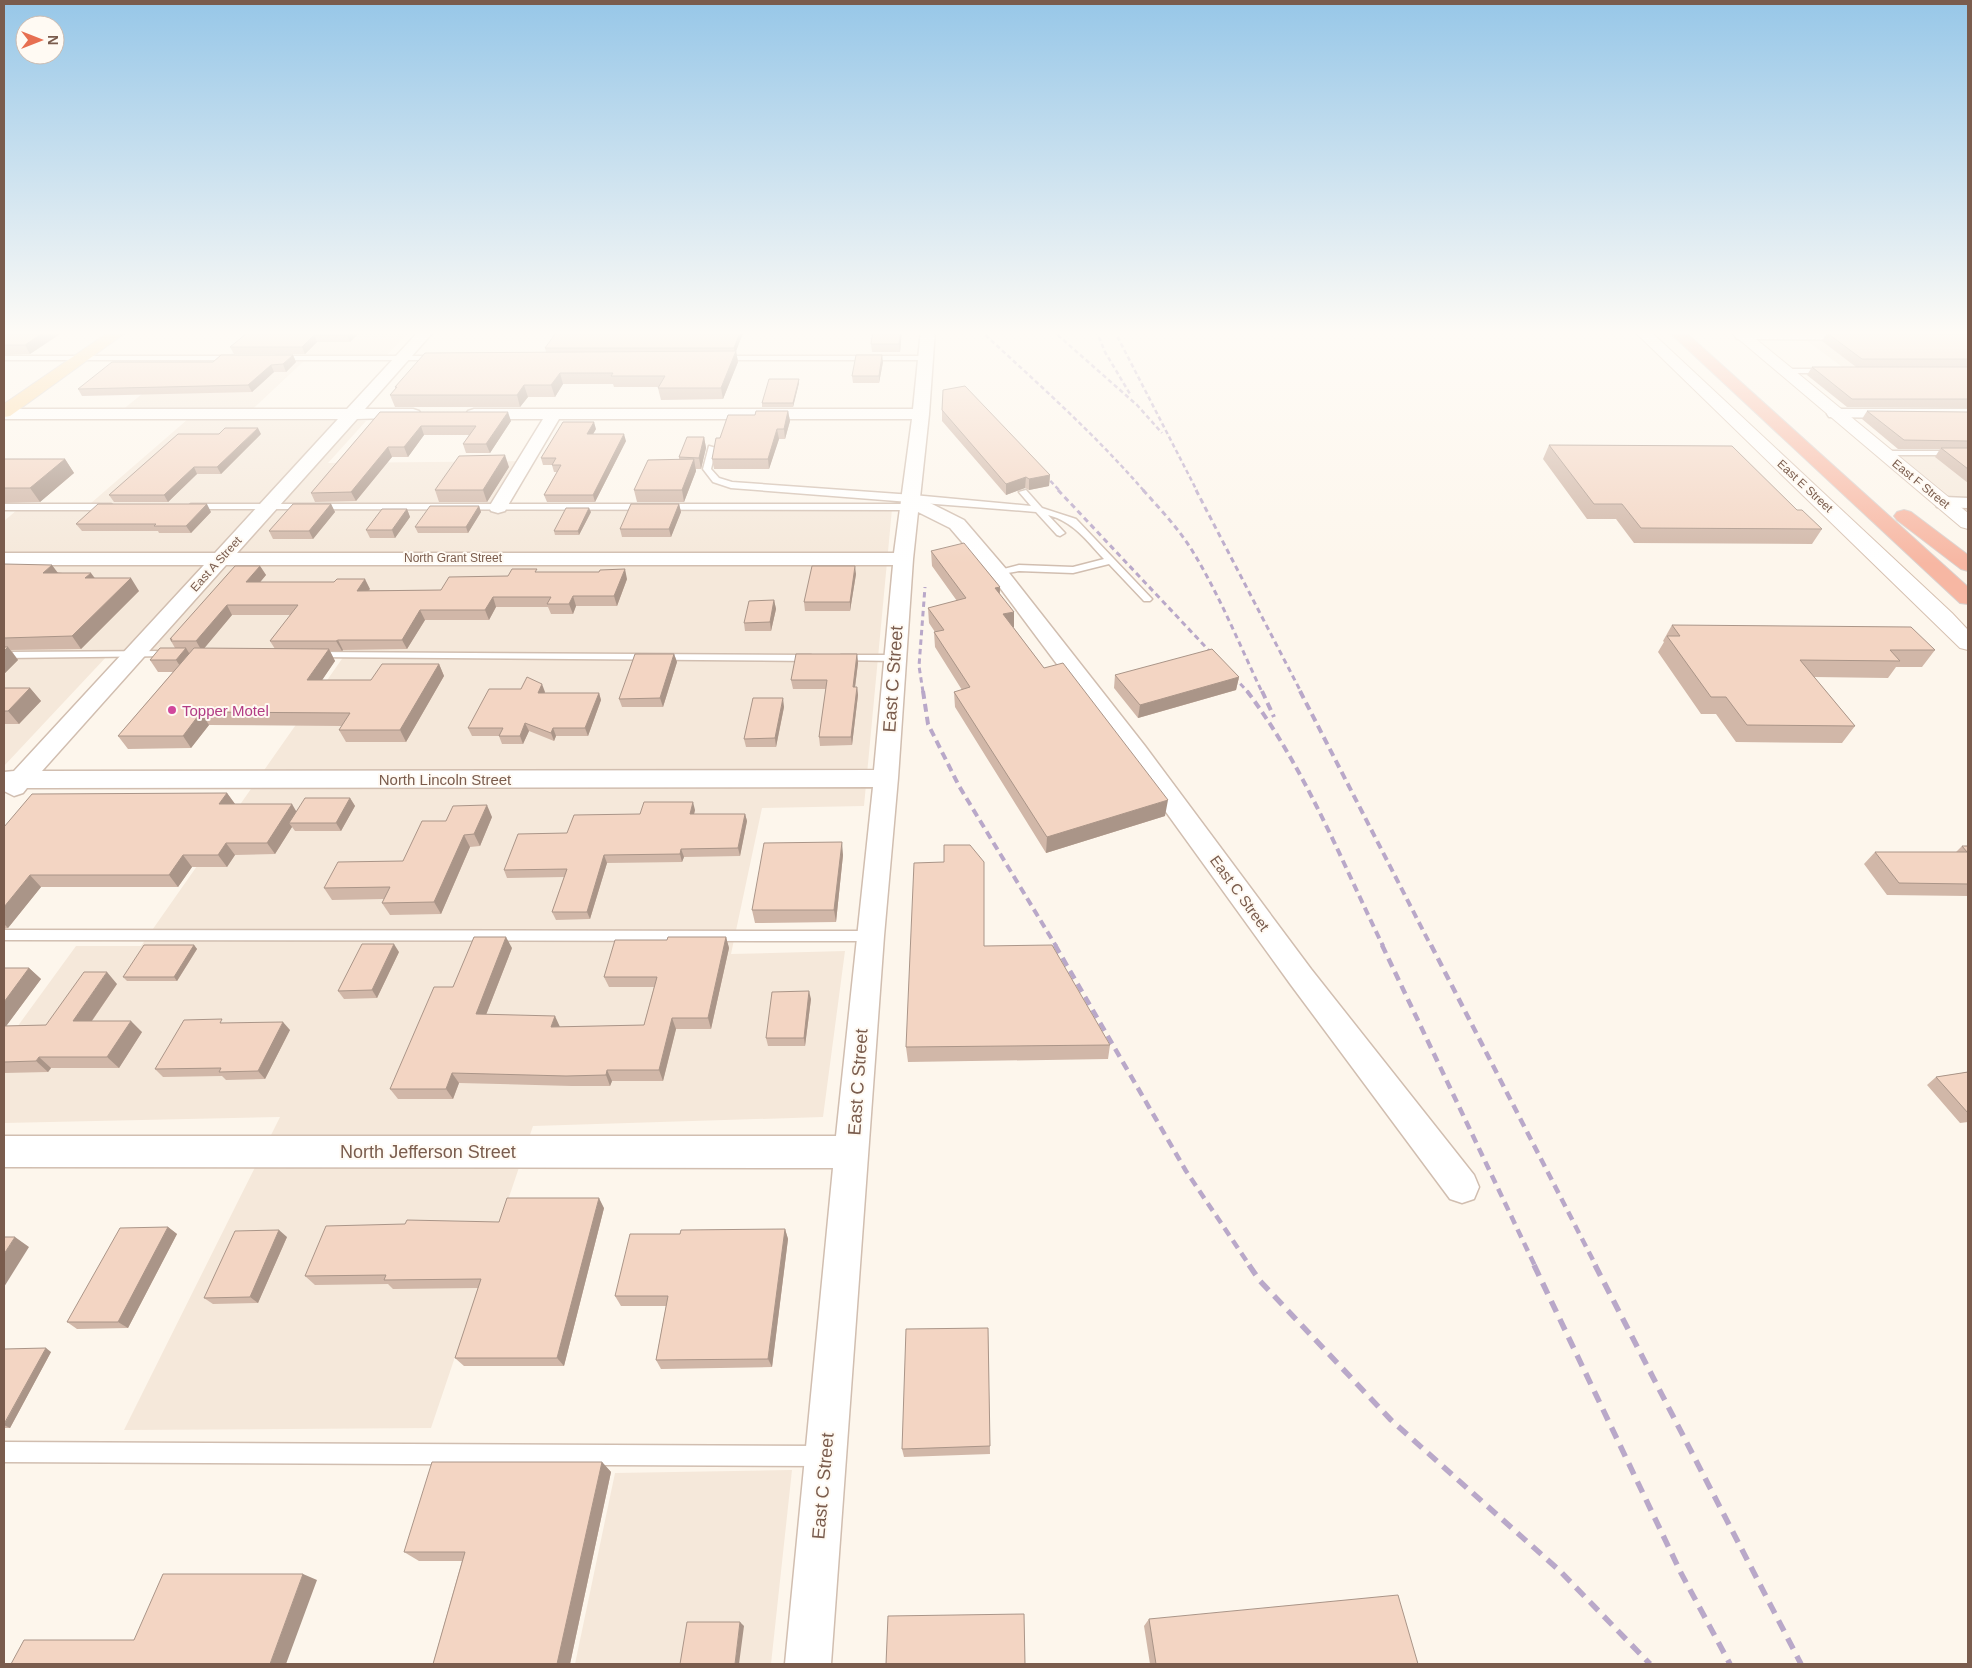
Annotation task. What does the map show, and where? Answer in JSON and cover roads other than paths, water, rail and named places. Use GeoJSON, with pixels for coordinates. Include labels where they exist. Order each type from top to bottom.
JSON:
{"type":"FeatureCollection","features":[{"type":"Feature","properties":{"kind":"highway"},"geometry":{"type":"LineString","coordinates":[[1767,408],[1891,512],[1968,572]]}},
{"type":"Feature","properties":{"kind":"highway"},"geometry":{"type":"LineString","coordinates":[[1782,408],[1868,484]]}},
{"type":"Feature","properties":{"kind":"highway"},"geometry":{"type":"LineString","coordinates":[[1891,512],[1968,565]]}},
{"type":"Feature","properties":{"kind":"highway"},"geometry":{"type":"LineString","coordinates":[[1891,512],[1968,598]]}},
{"type":"Feature","properties":{"kind":"highway"},"geometry":{"type":"LineString","coordinates":[[1891,512],[1968,611]]}},
{"type":"Feature","properties":{"kind":"main road","name":"East E Street"},"geometry":{"type":"LineString","coordinates":[[1722,408],[1968,643]]}},
{"type":"Feature","properties":{"kind":"main road","name":"East F Street"},"geometry":{"type":"LineString","coordinates":[[1828,408],[1968,523]]}},
{"type":"Feature","properties":{"kind":"street","name":"East A Street"},"geometry":{"type":"LineString","coordinates":[[4,798],[12,780],[134,654],[358,408]]}},
{"type":"Feature","properties":{"kind":"street","name":"East C Street"},"geometry":{"type":"LineString","coordinates":[[808,1664],[870,936],[886,778],[903,559],[922,408]]}},
{"type":"Feature","properties":{"kind":"street"},"geometry":{"type":"LineString","coordinates":[[4,413],[429,414]]}},
{"type":"Feature","properties":{"kind":"street"},"geometry":{"type":"LineString","coordinates":[[458,414],[921,414]]}},
{"type":"Feature","properties":{"kind":"street"},"geometry":{"type":"LineString","coordinates":[[498,507],[554,414]]}},
{"type":"Feature","properties":{"kind":"street"},"geometry":{"type":"LineString","coordinates":[[1835,414],[1968,414]]}},
{"type":"Feature","properties":{"kind":"street","name":"East C Street"},"geometry":{"type":"LineString","coordinates":[[909,502],[956,524],[999,573],[1136,752],[1301,977],[1462,1187]]}},
{"type":"Feature","properties":{"kind":"street"},"geometry":{"type":"LineString","coordinates":[[1944,503],[1968,503]]}},
{"type":"Feature","properties":{"kind":"street","name":"North Grant Street"},"geometry":{"type":"LineString","coordinates":[[4,559],[903,559]]}},
{"type":"Feature","properties":{"kind":"street","name":"North Lincoln Street"},"geometry":{"type":"LineString","coordinates":[[12,780],[886,778]]}},
{"type":"Feature","properties":{"kind":"street","name":"North Jefferson Street"},"geometry":{"type":"LineString","coordinates":[[4,1152],[853,1152]]}},
{"type":"Feature","properties":{"kind":"lane"},"geometry":{"type":"LineString","coordinates":[[712,448],[707,469],[716,480],[731,485],[909,502]]}},
{"type":"Feature","properties":{"kind":"lane"},"geometry":{"type":"LineString","coordinates":[[1882,453],[1968,453]]}},
{"type":"Feature","properties":{"kind":"lane"},"geometry":{"type":"LineString","coordinates":[[1023,492],[1060,534]]}},
{"type":"Feature","properties":{"kind":"lane"},"geometry":{"type":"LineString","coordinates":[[180,507],[498,507],[909,502],[1008,506],[1064,516],[1073,522],[1147,599]]}},
{"type":"Feature","properties":{"kind":"lane"},"geometry":{"type":"LineString","coordinates":[[4,507],[121,507]]}},
{"type":"Feature","properties":{"kind":"lane"},"geometry":{"type":"LineString","coordinates":[[999,573],[1019,568],[1073,570],[1109,561]]}},
{"type":"Feature","properties":{"kind":"lane"},"geometry":{"type":"LineString","coordinates":[[4,655],[184,654]]}},
{"type":"Feature","properties":{"kind":"lane"},"geometry":{"type":"LineString","coordinates":[[302,655],[895,658]]}},
{"type":"Feature","properties":{"kind":"lane"},"geometry":{"type":"LineString","coordinates":[[4,935],[870,936]]}},
{"type":"Feature","properties":{"kind":"lane"},"geometry":{"type":"LineString","coordinates":[[4,1452],[825,1456]]}},
{"type":"Feature","properties":{"kind":"railway"},"geometry":{"type":"LineString","coordinates":[[1064,408],[1144,491]]}},
{"type":"Feature","properties":{"kind":"railway"},"geometry":{"type":"LineString","coordinates":[[1140,408],[1162,433]]}},
{"type":"Feature","properties":{"kind":"railway"},"geometry":{"type":"LineString","coordinates":[[1154,408],[1197,491]]}},
{"type":"Feature","properties":{"kind":"railway"},"geometry":{"type":"LineString","coordinates":[[1040,470],[1060,491]]}},
{"type":"Feature","properties":{"kind":"railway"},"geometry":{"type":"LineString","coordinates":[[1058,490],[1248,692]]}},
{"type":"Feature","properties":{"kind":"railway"},"geometry":{"type":"LineString","coordinates":[[1143,490],[1176,528],[1193,552],[1221,604],[1262,692]]}},
{"type":"Feature","properties":{"kind":"railway"},"geometry":{"type":"LineString","coordinates":[[1196,490],[1301,692]]}},
{"type":"Feature","properties":{"kind":"railway"},"geometry":{"type":"LineString","coordinates":[[923,692],[919,666],[925,587]]}},
{"type":"Feature","properties":{"kind":"railway"},"geometry":{"type":"LineString","coordinates":[[923,691],[928,724],[959,786],[1056,946]]}},
{"type":"Feature","properties":{"kind":"railway"},"geometry":{"type":"LineString","coordinates":[[1247,691],[1287,751],[1321,815],[1383,946]]}},
{"type":"Feature","properties":{"kind":"railway"},"geometry":{"type":"LineString","coordinates":[[1262,691],[1274,717]]}},
{"type":"Feature","properties":{"kind":"railway"},"geometry":{"type":"LineString","coordinates":[[1300,691],[1431,946]]}},
{"type":"Feature","properties":{"kind":"railway"},"geometry":{"type":"LineString","coordinates":[[1055,945],[1186,1171],[1250,1266]]}},
{"type":"Feature","properties":{"kind":"railway"},"geometry":{"type":"LineString","coordinates":[[1382,945],[1535,1266]]}},
{"type":"Feature","properties":{"kind":"railway"},"geometry":{"type":"LineString","coordinates":[[1431,945],[1596,1266]]}},
{"type":"Feature","properties":{"kind":"railway"},"geometry":{"type":"LineString","coordinates":[[1249,1265],[1260,1281],[1391,1420],[1560,1571],[1650,1664]]}},
{"type":"Feature","properties":{"kind":"railway"},"geometry":{"type":"LineString","coordinates":[[1534,1265],[1681,1573],[1730,1664]]}},
{"type":"Feature","properties":{"kind":"railway"},"geometry":{"type":"LineString","coordinates":[[1595,1265],[1801,1664]]}},
{"type":"Feature","properties":{"kind":"place","name":"Topper Motel"},"geometry":{"type":"Point","coordinates":[172,710]}}]}
